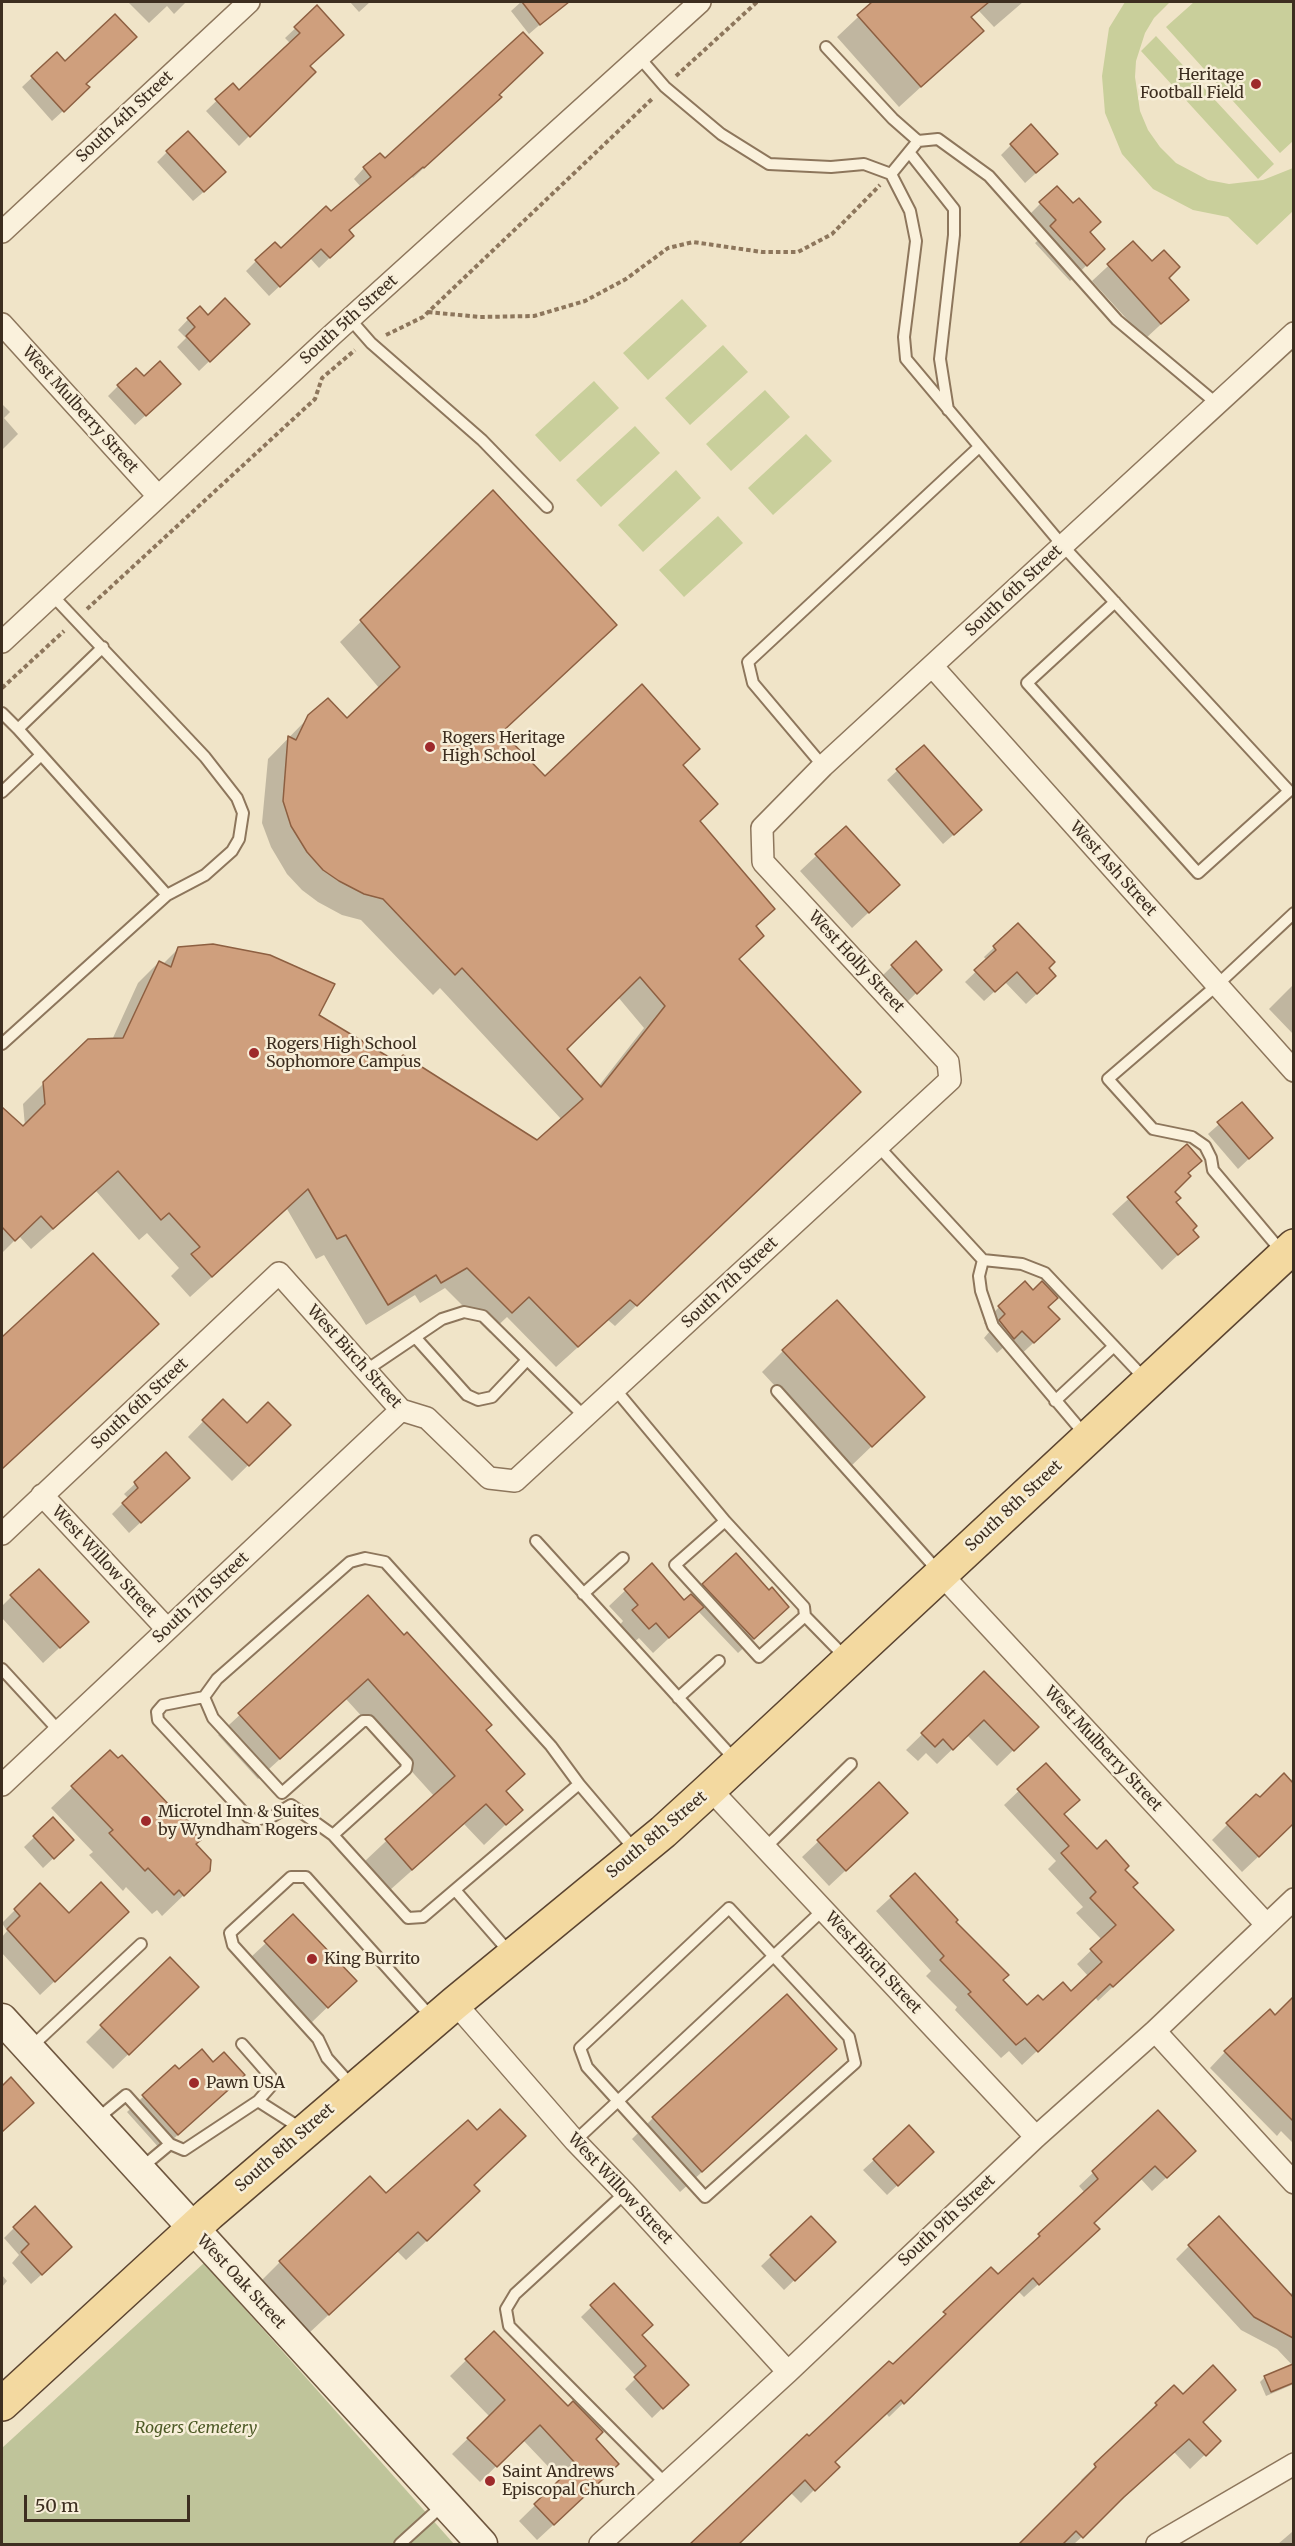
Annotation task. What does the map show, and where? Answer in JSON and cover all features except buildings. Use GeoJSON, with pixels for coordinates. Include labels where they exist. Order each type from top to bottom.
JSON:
{"type":"FeatureCollection","features":[{"type":"Feature","properties":{"kind":"main road","name":"South 8th Street"},"geometry":{"type":"LineString","coordinates":[[2,2404],[192,2228],[444,2012],[710,1790],[1289,1250]]}},
{"type":"Feature","properties":{"kind":"street","name":"South 4th Street"},"geometry":{"type":"LineString","coordinates":[[2,232],[249,2]]}},
{"type":"Feature","properties":{"kind":"street","name":"South 5th Street"},"geometry":{"type":"LineString","coordinates":[[2,642],[350,319],[700,2]]}},
{"type":"Feature","properties":{"kind":"street","name":"West Mulberry Street"},"geometry":{"type":"LineString","coordinates":[[2,324],[158,496]]}},
{"type":"Feature","properties":{"kind":"street","name":"South 6th Street"},"geometry":{"type":"LineString","coordinates":[[763,862],[762,828],[823,766],[1293,333]]}},
{"type":"Feature","properties":{"kind":"street","name":"West Ash Street"},"geometry":{"type":"LineString","coordinates":[[933,667],[1293,1071]]}},
{"type":"Feature","properties":{"kind":"street","name":"West Holly Street"},"geometry":{"type":"LineString","coordinates":[[763,862],[948,1062]]}},
{"type":"Feature","properties":{"kind":"street","name":"South 7th Street"},"geometry":{"type":"LineString","coordinates":[[489,1478],[515,1481],[950,1080],[948,1062]]}},
{"type":"Feature","properties":{"kind":"street","name":"South 6th Street"},"geometry":{"type":"LineString","coordinates":[[2,1534],[279,1274]]}},
{"type":"Feature","properties":{"kind":"street","name":"West Birch Street"},"geometry":{"type":"LineString","coordinates":[[279,1274],[401,1410],[428,1418],[489,1478]]}},
{"type":"Feature","properties":{"kind":"street","name":"South 7th Street"},"geometry":{"type":"LineString","coordinates":[[2,1785],[401,1410]]}},
{"type":"Feature","properties":{"kind":"street","name":"West Willow Street"},"geometry":{"type":"LineString","coordinates":[[42,1495],[167,1629]]}},
{"type":"Feature","properties":{"kind":"street","name":"West Mulberry Street"},"geometry":{"type":"LineString","coordinates":[[941,1574],[1266,1924]]}},
{"type":"Feature","properties":{"kind":"street","name":"West Birch Street"},"geometry":{"type":"LineString","coordinates":[[710,1790],[1036,2137]]}},
{"type":"Feature","properties":{"kind":"street","name":"South 9th Street"},"geometry":{"type":"LineString","coordinates":[[600,2544],[788,2372],[1036,2137],[1155,2031],[1293,1899]]}},
{"type":"Feature","properties":{"kind":"street","name":"West Willow Street"},"geometry":{"type":"LineString","coordinates":[[444,2012],[625,2193],[788,2372]]}},
{"type":"Feature","properties":{"kind":"street","name":"West Oak Street"},"geometry":{"type":"LineString","coordinates":[[2,2019],[482,2544]]}},
{"type":"Feature","properties":{"kind":"street"},"geometry":{"type":"LineString","coordinates":[[1155,2031],[1293,2183]]}},
{"type":"Feature","properties":{"kind":"street"},"geometry":{"type":"LineString","coordinates":[[1160,2544],[1293,2464]]}},
{"type":"Feature","properties":{"kind":"lane"},"geometry":{"type":"LineString","coordinates":[[826,47],[893,119],[918,141],[938,140],[989,176],[1117,320],[1216,403]]}},
{"type":"Feature","properties":{"kind":"lane"},"geometry":{"type":"LineString","coordinates":[[639,57],[665,87],[721,134],[769,164],[831,167],[864,164],[891,174],[910,211],[916,241],[904,337],[906,359],[1063,546],[1115,602],[1289,791],[1198,873],[1027,683],[1115,602]]}},
{"type":"Feature","properties":{"kind":"lane"},"geometry":{"type":"LineString","coordinates":[[891,174],[918,141]]}},
{"type":"Feature","properties":{"kind":"lane"},"geometry":{"type":"LineString","coordinates":[[909,152],[954,209],[954,235],[939,359],[948,411]]}},
{"type":"Feature","properties":{"kind":"lane"},"geometry":{"type":"LineString","coordinates":[[350,319],[371,343],[482,440],[547,507]]}},
{"type":"Feature","properties":{"kind":"lane"},"geometry":{"type":"LineString","coordinates":[[823,766],[753,683],[748,662],[979,447]]}},
{"type":"Feature","properties":{"kind":"lane"},"geometry":{"type":"LineString","coordinates":[[2,1044],[167,895],[205,875],[232,851],[239,839],[243,813],[237,798],[205,757],[103,646],[52,595]]}},
{"type":"Feature","properties":{"kind":"lane"},"geometry":{"type":"LineString","coordinates":[[18,729],[103,646]]}},
{"type":"Feature","properties":{"kind":"lane"},"geometry":{"type":"LineString","coordinates":[[2,712],[167,895]]}},
{"type":"Feature","properties":{"kind":"lane"},"geometry":{"type":"LineString","coordinates":[[2,792],[41,755]]}},
{"type":"Feature","properties":{"kind":"lane"},"geometry":{"type":"LineString","coordinates":[[1289,1250],[1213,1170],[1211,1158],[1205,1146],[1192,1137],[1153,1129],[1108,1079],[1216,986],[1293,913]]}},
{"type":"Feature","properties":{"kind":"lane"},"geometry":{"type":"LineString","coordinates":[[878,1146],[983,1260],[1022,1264],[1045,1273],[1148,1382]]}},
{"type":"Feature","properties":{"kind":"lane"},"geometry":{"type":"LineString","coordinates":[[983,1260],[978,1276],[993,1326],[1088,1438]]}},
{"type":"Feature","properties":{"kind":"lane"},"geometry":{"type":"LineString","coordinates":[[365,1371],[441,1319],[464,1312],[483,1316],[585,1417]]}},
{"type":"Feature","properties":{"kind":"lane"},"geometry":{"type":"LineString","coordinates":[[415,1337],[467,1395],[478,1400],[492,1397],[527,1360]]}},
{"type":"Feature","properties":{"kind":"lane"},"geometry":{"type":"LineString","coordinates":[[1055,1401],[1114,1346]]}},
{"type":"Feature","properties":{"kind":"lane"},"geometry":{"type":"LineString","coordinates":[[615,1389],[725,1521],[804,1606],[805,1616],[848,1660]]}},
{"type":"Feature","properties":{"kind":"lane"},"geometry":{"type":"LineString","coordinates":[[777,1391],[941,1574]]}},
{"type":"Feature","properties":{"kind":"lane"},"geometry":{"type":"LineString","coordinates":[[725,1521],[675,1565],[759,1657],[805,1616]]}},
{"type":"Feature","properties":{"kind":"lane"},"geometry":{"type":"LineString","coordinates":[[536,1541],[738,1764]]}},
{"type":"Feature","properties":{"kind":"lane"},"geometry":{"type":"LineString","coordinates":[[291,1805],[273,1816],[255,1820],[248,1817],[158,1720],[157,1712],[163,1705],[204,1697],[217,1679],[350,1562],[366,1558],[386,1562],[551,1746],[579,1784],[637,1852]]}},
{"type":"Feature","properties":{"kind":"lane"},"geometry":{"type":"LineString","coordinates":[[584,1594],[623,1558]]}},
{"type":"Feature","properties":{"kind":"lane"},"geometry":{"type":"LineString","coordinates":[[678,1698],[719,1661]]}},
{"type":"Feature","properties":{"kind":"lane"},"geometry":{"type":"LineString","coordinates":[[2,1669],[60,1732]]}},
{"type":"Feature","properties":{"kind":"lane"},"geometry":{"type":"LineString","coordinates":[[204,1697],[213,1718],[291,1805],[333,1835],[408,1918],[423,1917],[579,1784]]}},
{"type":"Feature","properties":{"kind":"lane"},"geometry":{"type":"LineString","coordinates":[[282,1793],[363,1721],[369,1721],[407,1763],[406,1769],[333,1835]]}},
{"type":"Feature","properties":{"kind":"lane"},"geometry":{"type":"LineString","coordinates":[[765,1848],[850,1764]]}},
{"type":"Feature","properties":{"kind":"lane"},"geometry":{"type":"LineString","coordinates":[[355,2089],[327,2058],[318,2039],[233,1945],[231,1933],[291,1877],[306,1877],[444,2012]]}},
{"type":"Feature","properties":{"kind":"lane"},"geometry":{"type":"LineString","coordinates":[[455,1890],[512,1956]]}},
{"type":"Feature","properties":{"kind":"lane"},"geometry":{"type":"LineString","coordinates":[[729,1908],[773,1956],[849,2037],[855,2063],[705,2197],[586,2067],[580,2048],[729,1908]]}},
{"type":"Feature","properties":{"kind":"lane"},"geometry":{"type":"LineString","coordinates":[[574,2141],[823,1910]]}},
{"type":"Feature","properties":{"kind":"lane"},"geometry":{"type":"LineString","coordinates":[[28,2049],[141,1944]]}},
{"type":"Feature","properties":{"kind":"lane"},"geometry":{"type":"LineString","coordinates":[[94,2121],[126,2095],[170,2144],[184,2150],[258,2101],[272,2085],[271,2076],[242,2044]]}},
{"type":"Feature","properties":{"kind":"lane"},"geometry":{"type":"LineString","coordinates":[[258,2101],[305,2131]]}},
{"type":"Feature","properties":{"kind":"lane"},"geometry":{"type":"LineString","coordinates":[[139,2170],[170,2144]]}},
{"type":"Feature","properties":{"kind":"lane"},"geometry":{"type":"LineString","coordinates":[[625,2193],[515,2294],[506,2309],[508,2326],[666,2484]]}},
{"type":"Feature","properties":{"kind":"lane"},"geometry":{"type":"LineString","coordinates":[[400,2544],[444,2504]]}},
{"type":"Feature","properties":{"kind":"path"},"geometry":{"type":"LineString","coordinates":[[428,312],[480,317],[534,316],[585,301],[626,279],[668,248],[693,242],[762,252],[798,252],[832,234],[891,174]]}},
{"type":"Feature","properties":{"kind":"green space"},"geometry":{"type":"Polygon","coordinates":[[[1125,2],[1170,2],[1154,18],[1145,33],[1136,61],[1135,77],[1140,111],[1148,130],[1160,147],[1176,163],[1208,180],[1229,184],[1263,180],[1293,168],[1293,211],[1257,245],[1228,217],[1193,210],[1153,189],[1122,154],[1105,113],[1102,76],[1109,28],[1125,2]]]}},
{"type":"Feature","properties":{"kind":"green space","name":"Heritage Football Field"},"geometry":{"type":"Polygon","coordinates":[[[1194,2],[1293,2],[1293,141],[1280,153],[1166,27],[1194,2]]]}},
{"type":"Feature","properties":{"kind":"green space"},"geometry":{"type":"Polygon","coordinates":[[[1156,36],[1274,164],[1258,179],[1141,51],[1156,36]]]}},
{"type":"Feature","properties":{"kind":"green space"},"geometry":{"type":"Polygon","coordinates":[[[682,299],[707,326],[648,380],[623,353],[682,299]]]}},
{"type":"Feature","properties":{"kind":"green space"},"geometry":{"type":"Polygon","coordinates":[[[723,345],[748,372],[690,425],[665,398],[723,345]]]}},
{"type":"Feature","properties":{"kind":"green space"},"geometry":{"type":"Polygon","coordinates":[[[594,381],[619,408],[560,462],[535,435],[594,381]]]}},
{"type":"Feature","properties":{"kind":"green space"},"geometry":{"type":"Polygon","coordinates":[[[765,390],[790,417],[731,471],[706,444],[765,390]]]}},
{"type":"Feature","properties":{"kind":"green space"},"geometry":{"type":"Polygon","coordinates":[[[635,426],[660,453],[601,507],[576,480],[635,426]]]}},
{"type":"Feature","properties":{"kind":"green space"},"geometry":{"type":"Polygon","coordinates":[[[806,434],[832,461],[773,515],[748,488],[806,434]]]}},
{"type":"Feature","properties":{"kind":"green space"},"geometry":{"type":"Polygon","coordinates":[[[676,470],[701,498],[643,552],[618,525],[676,470]]]}},
{"type":"Feature","properties":{"kind":"green space"},"geometry":{"type":"Polygon","coordinates":[[[718,516],[743,543],[684,597],[659,570],[718,516]]]}},
{"type":"Feature","properties":{"kind":"green space","name":"Rogers Cemetery"},"geometry":{"type":"Polygon","coordinates":[[[204,2263],[454,2544],[2,2544],[2,2448],[204,2263]]]}},
{"type":"Feature","properties":{"kind":"place","name":"Heritage Football Field"},"geometry":{"type":"Point","coordinates":[1256,84]}},
{"type":"Feature","properties":{"kind":"place","name":"Rogers Heritage High School"},"geometry":{"type":"Point","coordinates":[430,747]}},
{"type":"Feature","properties":{"kind":"place","name":"Rogers High School Sophomore Campus"},"geometry":{"type":"Point","coordinates":[254,1053]}},
{"type":"Feature","properties":{"kind":"place","name":"Microtel Inn & Suites by Wyndham Rogers"},"geometry":{"type":"Point","coordinates":[146,1821]}},
{"type":"Feature","properties":{"kind":"place","name":"King Burrito"},"geometry":{"type":"Point","coordinates":[312,1959]}},
{"type":"Feature","properties":{"kind":"place","name":"Pawn USA"},"geometry":{"type":"Point","coordinates":[194,2083]}},
{"type":"Feature","properties":{"kind":"place","name":"Saint Andrews Episcopal Church"},"geometry":{"type":"Point","coordinates":[490,2481]}}]}
